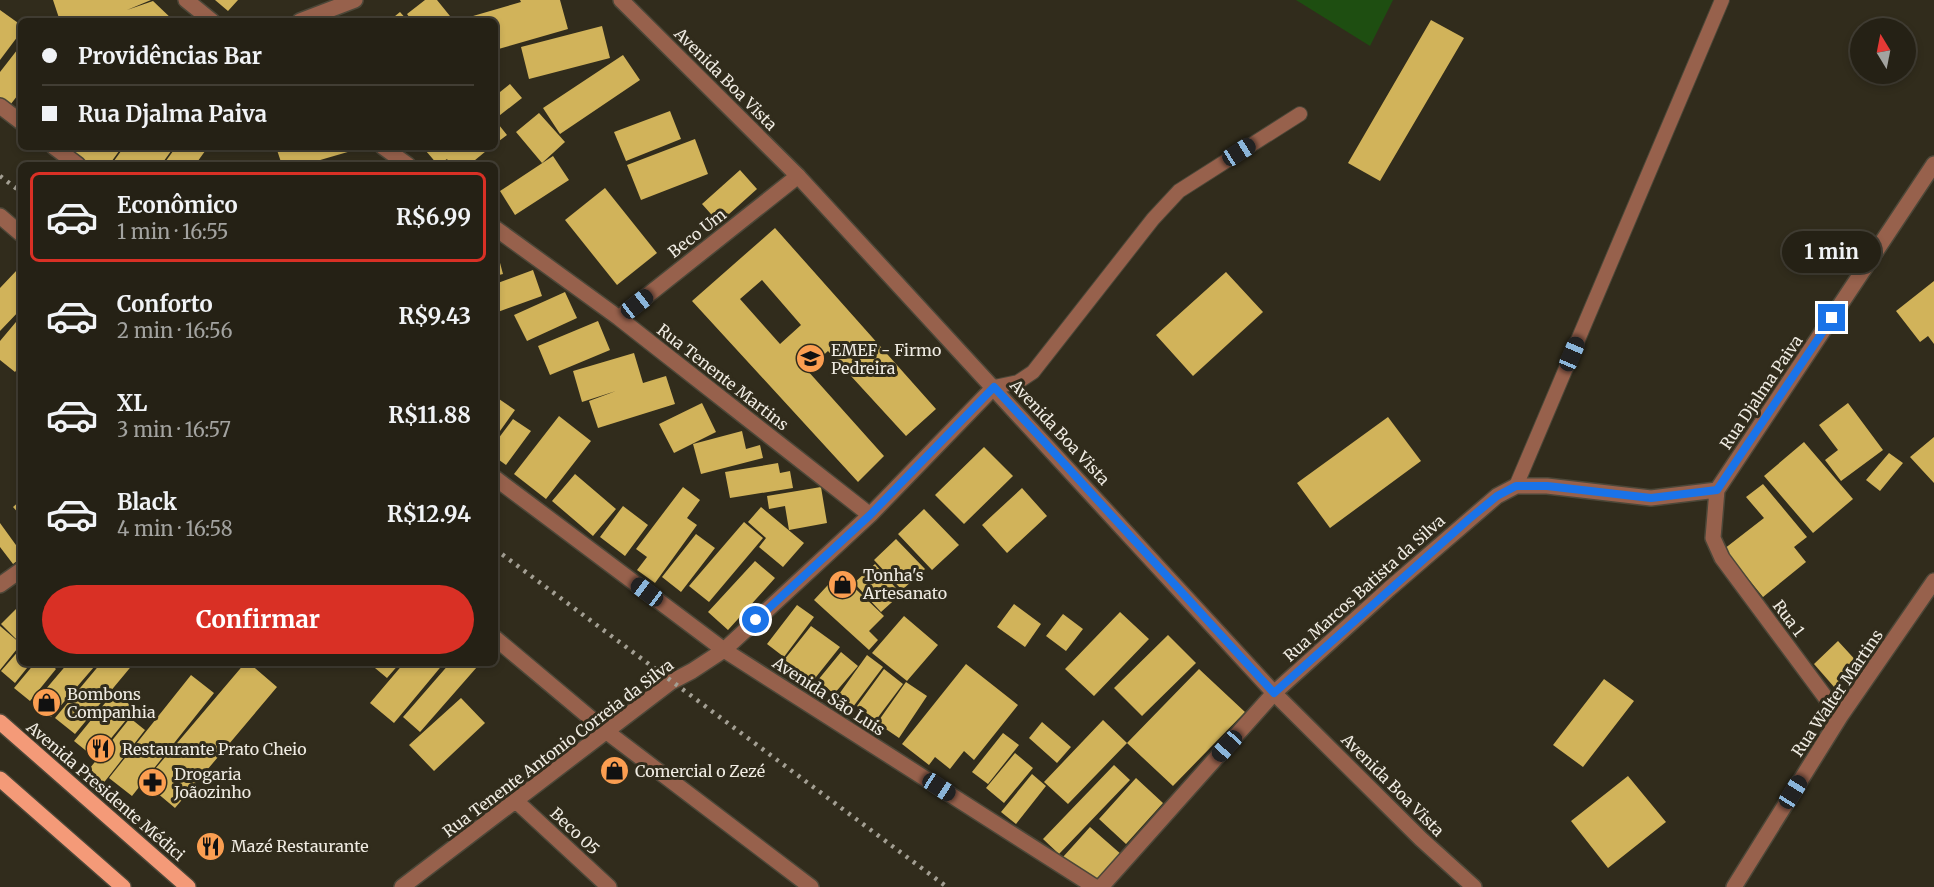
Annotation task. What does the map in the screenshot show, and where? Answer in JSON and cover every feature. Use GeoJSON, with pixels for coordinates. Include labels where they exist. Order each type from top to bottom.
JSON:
{"type":"FeatureCollection","features":[{"type":"Feature","properties":{"kind":"main road","name":"Avenida Presidente Médici"},"geometry":{"type":"LineString","coordinates":[[0,722],[188,887]]}},
{"type":"Feature","properties":{"kind":"main road"},"geometry":{"type":"LineString","coordinates":[[0,778],[123,887]]}},
{"type":"Feature","properties":{"kind":"street"},"geometry":{"type":"LineString","coordinates":[[186,0],[208,18]]}},
{"type":"Feature","properties":{"kind":"street"},"geometry":{"type":"LineString","coordinates":[[308,18],[355,0]]}},
{"type":"Feature","properties":{"kind":"street","name":"Avenida Boa Vista"},"geometry":{"type":"LineString","coordinates":[[621,0],[798,176],[1274,693],[1421,839],[1474,887]]}},
{"type":"Feature","properties":{"kind":"street"},"geometry":{"type":"LineString","coordinates":[[0,106],[18,120]]}},
{"type":"Feature","properties":{"kind":"street"},"geometry":{"type":"LineString","coordinates":[[58,150],[74,162]]}},
{"type":"Feature","properties":{"kind":"street"},"geometry":{"type":"LineString","coordinates":[[387,150],[404,162]]}},
{"type":"Feature","properties":{"kind":"street","name":"Rua Djalma Paiva"},"geometry":{"type":"LineString","coordinates":[[1717,490],[1934,164]]}},
{"type":"Feature","properties":{"kind":"street","name":"Beco Um"},"geometry":{"type":"LineString","coordinates":[[619,318],[798,176]]}},
{"type":"Feature","properties":{"kind":"street"},"geometry":{"type":"LineString","coordinates":[[0,216],[18,231]]}},
{"type":"Feature","properties":{"kind":"street","name":"Rua Tenente Martins"},"geometry":{"type":"LineString","coordinates":[[498,230],[619,318],[870,515]]}},
{"type":"Feature","properties":{"kind":"street","name":"Rua Tenente Antonio Correia da Silva"},"geometry":{"type":"LineString","coordinates":[[402,887],[671,682],[724,650],[870,515],[994,387]]}},
{"type":"Feature","properties":{"kind":"street","name":"Avenida São Luis"},"geometry":{"type":"LineString","coordinates":[[498,480],[724,650],[1095,887]]}},
{"type":"Feature","properties":{"kind":"street"},"geometry":{"type":"LineString","coordinates":[[1516,486],[1547,486],[1651,498],[1717,490]]}},
{"type":"Feature","properties":{"kind":"street","name":"Rua Marcos Batista da Silva"},"geometry":{"type":"LineString","coordinates":[[1101,887],[1274,693],[1469,519],[1497,496],[1516,486]]}},
{"type":"Feature","properties":{"kind":"street","name":"Rua 1"},"geometry":{"type":"LineString","coordinates":[[1717,490],[1713,538],[1722,558],[1840,717]]}},
{"type":"Feature","properties":{"kind":"street"},"geometry":{"type":"LineString","coordinates":[[0,585],[18,572]]}},
{"type":"Feature","properties":{"kind":"street","name":"Rua Walter Martins"},"geometry":{"type":"LineString","coordinates":[[1734,887],[1840,717],[1934,581]]}},
{"type":"Feature","properties":{"kind":"street"},"geometry":{"type":"LineString","coordinates":[[498,641],[607,732],[811,887]]}},
{"type":"Feature","properties":{"kind":"street","name":"Beco 05"},"geometry":{"type":"LineString","coordinates":[[516,801],[609,887]]}},
{"type":"Feature","properties":{"kind":"lane"},"geometry":{"type":"LineString","coordinates":[[1516,486],[1722,0]]}},
{"type":"Feature","properties":{"kind":"lane"},"geometry":{"type":"LineString","coordinates":[[994,387],[1018,382],[1033,372],[1153,219],[1179,191],[1300,114]]}},
{"type":"Feature","properties":{"kind":"green space"},"geometry":{"type":"Polygon","coordinates":[[[1296,0],[1393,0],[1370,46],[1296,0]]]}},
{"type":"Feature","properties":{"kind":"building"},"geometry":{"type":"Polygon","coordinates":[[[53,0],[151,0],[127,10],[153,1],[171,18],[101,18],[59,18],[53,0]]]}},
{"type":"Feature","properties":{"kind":"building"},"geometry":{"type":"Polygon","coordinates":[[[215,0],[238,0],[228,11],[215,0]]]}},
{"type":"Feature","properties":{"kind":"building"},"geometry":{"type":"Polygon","coordinates":[[[425,0],[437,0],[452,18],[410,18],[407,14],[425,0]]]}},
{"type":"Feature","properties":{"kind":"building"},"geometry":{"type":"Polygon","coordinates":[[[520,0],[560,0],[568,29],[498,49],[498,18],[474,18],[473,16],[521,2],[520,0]]]}},
{"type":"Feature","properties":{"kind":"building"},"geometry":{"type":"Polygon","coordinates":[[[0,10],[18,23],[18,36],[0,60],[0,10]]]}},
{"type":"Feature","properties":{"kind":"building"},"geometry":{"type":"Polygon","coordinates":[[[400,12],[405,18],[393,18],[400,12]]]}},
{"type":"Feature","properties":{"kind":"building"},"geometry":{"type":"Polygon","coordinates":[[[1431,20],[1464,38],[1380,181],[1348,163],[1431,20]]]}},
{"type":"Feature","properties":{"kind":"building"},"geometry":{"type":"Polygon","coordinates":[[[602,26],[610,58],[529,79],[521,47],[602,26]]]}},
{"type":"Feature","properties":{"kind":"building"},"geometry":{"type":"Polygon","coordinates":[[[18,49],[18,95],[7,109],[0,103],[0,72],[18,49]]]}},
{"type":"Feature","properties":{"kind":"building"},"geometry":{"type":"Polygon","coordinates":[[[623,55],[640,80],[560,134],[543,108],[623,55]]]}},
{"type":"Feature","properties":{"kind":"building"},"geometry":{"type":"Polygon","coordinates":[[[510,84],[522,98],[498,117],[498,94],[510,84]]]}},
{"type":"Feature","properties":{"kind":"building"},"geometry":{"type":"Polygon","coordinates":[[[670,111],[681,139],[626,161],[614,132],[670,111]]]}},
{"type":"Feature","properties":{"kind":"building"},"geometry":{"type":"Polygon","coordinates":[[[539,113],[565,142],[542,163],[516,132],[539,113]]]}},
{"type":"Feature","properties":{"kind":"building"},"geometry":{"type":"Polygon","coordinates":[[[498,124],[507,135],[498,142],[498,124]]]}},
{"type":"Feature","properties":{"kind":"building"},"geometry":{"type":"Polygon","coordinates":[[[695,139],[708,174],[641,200],[627,165],[695,139]]]}},
{"type":"Feature","properties":{"kind":"building"},"geometry":{"type":"Polygon","coordinates":[[[69,150],[120,150],[111,162],[80,162],[67,153],[69,150]]]}},
{"type":"Feature","properties":{"kind":"building"},"geometry":{"type":"Polygon","coordinates":[[[122,150],[172,150],[163,162],[113,162],[122,150]]]}},
{"type":"Feature","properties":{"kind":"building"},"geometry":{"type":"Polygon","coordinates":[[[174,150],[206,150],[197,162],[165,162],[174,150]]]}},
{"type":"Feature","properties":{"kind":"building"},"geometry":{"type":"Polygon","coordinates":[[[277,150],[355,150],[313,162],[281,162],[277,150]]]}},
{"type":"Feature","properties":{"kind":"building"},"geometry":{"type":"Polygon","coordinates":[[[487,150],[473,162],[449,162],[447,159],[435,162],[426,151],[487,150]]]}},
{"type":"Feature","properties":{"kind":"building"},"geometry":{"type":"Polygon","coordinates":[[[553,156],[569,180],[515,215],[500,191],[553,156]]]}},
{"type":"Feature","properties":{"kind":"building"},"geometry":{"type":"Polygon","coordinates":[[[740,170],[757,189],[719,223],[702,204],[740,170]]]}},
{"type":"Feature","properties":{"kind":"building"},"geometry":{"type":"Polygon","coordinates":[[[605,188],[657,253],[617,285],[565,220],[605,188]]]}},
{"type":"Feature","properties":{"kind":"building","name":"EMEF - Firmo Pedreira"},"geometry":{"type":"Polygon","coordinates":[[[775,228],[936,409],[906,436],[828,351],[807,370],[884,456],[858,482],[692,301],[775,228]],[[762,280],[740,299],[780,344],[801,325],[762,280]]]}},
{"type":"Feature","properties":{"kind":"building"},"geometry":{"type":"Polygon","coordinates":[[[498,255],[503,274],[498,275],[498,255]]]}},
{"type":"Feature","properties":{"kind":"building"},"geometry":{"type":"Polygon","coordinates":[[[533,270],[542,296],[498,312],[498,283],[533,270]]]}},
{"type":"Feature","properties":{"kind":"building"},"geometry":{"type":"Polygon","coordinates":[[[18,271],[18,312],[0,331],[0,288],[18,271]]]}},
{"type":"Feature","properties":{"kind":"building"},"geometry":{"type":"Polygon","coordinates":[[[1226,272],[1263,312],[1193,376],[1156,335],[1226,272]]]}},
{"type":"Feature","properties":{"kind":"building"},"geometry":{"type":"Polygon","coordinates":[[[1934,281],[1934,344],[1928,336],[1920,342],[1896,311],[1934,281]]]}},
{"type":"Feature","properties":{"kind":"building"},"geometry":{"type":"Polygon","coordinates":[[[565,292],[577,318],[527,341],[514,315],[565,292]]]}},
{"type":"Feature","properties":{"kind":"building"},"geometry":{"type":"Polygon","coordinates":[[[18,320],[18,368],[15,372],[0,360],[0,341],[18,320]]]}},
{"type":"Feature","properties":{"kind":"building"},"geometry":{"type":"Polygon","coordinates":[[[598,321],[610,350],[550,375],[538,346],[598,321]]]}},
{"type":"Feature","properties":{"kind":"building"},"geometry":{"type":"Polygon","coordinates":[[[634,353],[643,383],[666,376],[675,404],[598,428],[589,401],[616,391],[582,402],[573,371],[634,353]]]}},
{"type":"Feature","properties":{"kind":"building"},"geometry":{"type":"Polygon","coordinates":[[[498,400],[515,410],[498,434],[498,400]]]}},
{"type":"Feature","properties":{"kind":"building"},"geometry":{"type":"Polygon","coordinates":[[[702,403],[716,432],[674,453],[659,424],[702,403]]]}},
{"type":"Feature","properties":{"kind":"building"},"geometry":{"type":"Polygon","coordinates":[[[1848,403],[1883,450],[1841,481],[1825,460],[1838,450],[1819,425],[1848,403]]]}},
{"type":"Feature","properties":{"kind":"building"},"geometry":{"type":"Polygon","coordinates":[[[559,416],[591,441],[546,499],[514,474],[559,416]]]}},
{"type":"Feature","properties":{"kind":"building"},"geometry":{"type":"Polygon","coordinates":[[[1388,417],[1421,461],[1330,528],[1297,483],[1388,417]]]}},
{"type":"Feature","properties":{"kind":"building"},"geometry":{"type":"Polygon","coordinates":[[[513,419],[531,431],[506,465],[498,459],[498,439],[513,419]]]}},
{"type":"Feature","properties":{"kind":"building"},"geometry":{"type":"Polygon","coordinates":[[[742,431],[746,449],[760,445],[763,458],[701,474],[693,444],[742,431]]]}},
{"type":"Feature","properties":{"kind":"building"},"geometry":{"type":"Polygon","coordinates":[[[1934,437],[1934,483],[1910,457],[1934,437]]]}},
{"type":"Feature","properties":{"kind":"building"},"geometry":{"type":"Polygon","coordinates":[[[1804,442],[1853,499],[1813,533],[1764,476],[1804,442]]]}},
{"type":"Feature","properties":{"kind":"building"},"geometry":{"type":"Polygon","coordinates":[[[984,447],[1013,476],[964,524],[935,495],[984,447]]]}},
{"type":"Feature","properties":{"kind":"building"},"geometry":{"type":"Polygon","coordinates":[[[1889,453],[1903,463],[1880,491],[1866,480],[1889,453]]]}},
{"type":"Feature","properties":{"kind":"building"},"geometry":{"type":"Polygon","coordinates":[[[778,463],[780,473],[790,471],[793,488],[730,498],[725,472],[778,463]]]}},
{"type":"Feature","properties":{"kind":"building"},"geometry":{"type":"Polygon","coordinates":[[[575,474],[616,509],[593,536],[552,501],[575,474]]]}},
{"type":"Feature","properties":{"kind":"building"},"geometry":{"type":"Polygon","coordinates":[[[1763,484],[1807,537],[1794,547],[1806,562],[1763,597],[1724,549],[1764,518],[1746,497],[1763,484]]]}},
{"type":"Feature","properties":{"kind":"building"},"geometry":{"type":"Polygon","coordinates":[[[683,487],[700,500],[687,518],[697,525],[655,583],[637,570],[647,557],[636,549],[683,487]]]}},
{"type":"Feature","properties":{"kind":"building"},"geometry":{"type":"Polygon","coordinates":[[[821,487],[827,523],[789,530],[785,506],[769,509],[767,496],[821,487]]]}},
{"type":"Feature","properties":{"kind":"building"},"geometry":{"type":"Polygon","coordinates":[[[1022,488],[1047,516],[1007,553],[982,525],[1022,488]]]}},
{"type":"Feature","properties":{"kind":"building"},"geometry":{"type":"Polygon","coordinates":[[[18,503],[18,513],[13,507],[18,503]]]}},
{"type":"Feature","properties":{"kind":"building"},"geometry":{"type":"Polygon","coordinates":[[[623,506],[648,525],[625,556],[600,537],[623,506]]]}},
{"type":"Feature","properties":{"kind":"building"},"geometry":{"type":"Polygon","coordinates":[[[761,507],[804,543],[783,567],[759,547],[766,538],[748,522],[761,507]]]}},
{"type":"Feature","properties":{"kind":"building"},"geometry":{"type":"Polygon","coordinates":[[[924,509],[959,545],[932,570],[898,534],[924,509]]]}},
{"type":"Feature","properties":{"kind":"building"},"geometry":{"type":"Polygon","coordinates":[[[744,522],[763,538],[709,602],[689,586],[744,522]]]}},
{"type":"Feature","properties":{"kind":"building"},"geometry":{"type":"Polygon","coordinates":[[[0,523],[18,548],[18,560],[13,564],[0,547],[0,523]]]}},
{"type":"Feature","properties":{"kind":"building"},"geometry":{"type":"Polygon","coordinates":[[[696,534],[715,548],[681,592],[662,577],[696,534]]]}},
{"type":"Feature","properties":{"kind":"building"},"geometry":{"type":"Polygon","coordinates":[[[896,539],[925,569],[902,590],[874,560],[896,539]]]}},
{"type":"Feature","properties":{"kind":"building"},"geometry":{"type":"Polygon","coordinates":[[[755,561],[775,578],[728,630],[708,612],[755,561]]]}},
{"type":"Feature","properties":{"kind":"building"},"geometry":{"type":"Polygon","coordinates":[[[875,564],[901,594],[881,612],[854,583],[875,564]]]}},
{"type":"Feature","properties":{"kind":"building"},"geometry":{"type":"Polygon","coordinates":[[[839,573],[884,616],[869,631],[878,640],[869,650],[814,600],[839,573]]]}},
{"type":"Feature","properties":{"kind":"building"},"geometry":{"type":"Polygon","coordinates":[[[1014,604],[1041,624],[1025,647],[997,627],[1014,604]]]}},
{"type":"Feature","properties":{"kind":"building"},"geometry":{"type":"Polygon","coordinates":[[[797,605],[814,617],[784,657],[767,644],[797,605]]]}},
{"type":"Feature","properties":{"kind":"building"},"geometry":{"type":"Polygon","coordinates":[[[18,607],[18,641],[1,624],[18,607]]]}},
{"type":"Feature","properties":{"kind":"building"},"geometry":{"type":"Polygon","coordinates":[[[1120,612],[1149,639],[1094,696],[1065,669],[1120,612]]]}},
{"type":"Feature","properties":{"kind":"building"},"geometry":{"type":"Polygon","coordinates":[[[1063,614],[1083,629],[1066,651],[1046,636],[1063,614]]]}},
{"type":"Feature","properties":{"kind":"building"},"geometry":{"type":"Polygon","coordinates":[[[904,616],[938,645],[907,681],[872,653],[904,616]]]}},
{"type":"Feature","properties":{"kind":"building"},"geometry":{"type":"Polygon","coordinates":[[[0,626],[18,641],[18,648],[0,670],[0,626]]]}},
{"type":"Feature","properties":{"kind":"building"},"geometry":{"type":"Polygon","coordinates":[[[811,626],[840,647],[812,682],[784,660],[811,626]]]}},
{"type":"Feature","properties":{"kind":"building"},"geometry":{"type":"Polygon","coordinates":[[[1168,635],[1196,663],[1142,716],[1114,688],[1168,635]]]}},
{"type":"Feature","properties":{"kind":"building"},"geometry":{"type":"Polygon","coordinates":[[[1838,641],[1860,665],[1835,688],[1814,664],[1838,641]]]}},
{"type":"Feature","properties":{"kind":"building"},"geometry":{"type":"Polygon","coordinates":[[[18,651],[18,666],[29,666],[15,683],[1,671],[18,651]]]}},
{"type":"Feature","properties":{"kind":"building"},"geometry":{"type":"Polygon","coordinates":[[[841,652],[858,666],[834,694],[818,680],[841,652]]]}},
{"type":"Feature","properties":{"kind":"building"},"geometry":{"type":"Polygon","coordinates":[[[867,655],[883,667],[853,707],[837,697],[867,655]]]}},
{"type":"Feature","properties":{"kind":"building"},"geometry":{"type":"Polygon","coordinates":[[[966,664],[1018,705],[974,760],[964,751],[950,769],[935,757],[929,765],[902,744],[966,664]]]}},
{"type":"Feature","properties":{"kind":"building"},"geometry":{"type":"Polygon","coordinates":[[[32,666],[52,666],[56,669],[30,701],[14,688],[32,666]]]}},
{"type":"Feature","properties":{"kind":"building"},"geometry":{"type":"Polygon","coordinates":[[[65,666],[94,667],[51,717],[34,703],[65,666]]]}},
{"type":"Feature","properties":{"kind":"building"},"geometry":{"type":"Polygon","coordinates":[[[98,666],[132,666],[75,734],[55,718],[98,666]]]}},
{"type":"Feature","properties":{"kind":"building"},"geometry":{"type":"Polygon","coordinates":[[[242,666],[252,666],[277,687],[175,808],[144,782],[242,666]]]}},
{"type":"Feature","properties":{"kind":"building"},"geometry":{"type":"Polygon","coordinates":[[[373,666],[397,666],[387,678],[373,666]]]}},
{"type":"Feature","properties":{"kind":"building"},"geometry":{"type":"Polygon","coordinates":[[[401,666],[442,666],[394,723],[370,703],[401,666]]]}},
{"type":"Feature","properties":{"kind":"building"},"geometry":{"type":"Polygon","coordinates":[[[447,666],[477,667],[420,732],[403,717],[447,666]]]}},
{"type":"Feature","properties":{"kind":"building"},"geometry":{"type":"Polygon","coordinates":[[[884,669],[903,684],[876,720],[857,706],[884,669]]]}},
{"type":"Feature","properties":{"kind":"building"},"geometry":{"type":"Polygon","coordinates":[[[1199,669],[1245,712],[1173,786],[1127,743],[1199,669]]]}},
{"type":"Feature","properties":{"kind":"building"},"geometry":{"type":"Polygon","coordinates":[[[191,675],[214,693],[132,796],[109,778],[191,675]]]}},
{"type":"Feature","properties":{"kind":"building"},"geometry":{"type":"Polygon","coordinates":[[[1604,679],[1634,701],[1583,767],[1553,745],[1604,679]]]}},
{"type":"Feature","properties":{"kind":"building"},"geometry":{"type":"Polygon","coordinates":[[[906,682],[927,696],[899,738],[877,723],[906,682]]]}},
{"type":"Feature","properties":{"kind":"building"},"geometry":{"type":"Polygon","coordinates":[[[114,692],[135,709],[95,758],[74,741],[114,692]]]}},
{"type":"Feature","properties":{"kind":"building"},"geometry":{"type":"Polygon","coordinates":[[[461,698],[485,723],[434,771],[409,745],[461,698]]]}},
{"type":"Feature","properties":{"kind":"building"},"geometry":{"type":"Polygon","coordinates":[[[130,718],[145,730],[102,785],[86,773],[130,718]]]}},
{"type":"Feature","properties":{"kind":"building"},"geometry":{"type":"Polygon","coordinates":[[[1103,720],[1127,743],[1068,804],[1044,782],[1103,720]]]}},
{"type":"Feature","properties":{"kind":"building"},"geometry":{"type":"Polygon","coordinates":[[[1042,722],[1071,747],[1057,763],[1029,738],[1042,722]]]}},
{"type":"Feature","properties":{"kind":"building"},"geometry":{"type":"Polygon","coordinates":[[[1003,733],[1019,745],[988,784],[972,772],[1003,733]]]}},
{"type":"Feature","properties":{"kind":"building"},"geometry":{"type":"Polygon","coordinates":[[[1015,753],[1033,768],[1004,803],[986,788],[1015,753]]]}},
{"type":"Feature","properties":{"kind":"building"},"geometry":{"type":"Polygon","coordinates":[[[1114,765],[1130,780],[1059,854],[1043,839],[1114,765]]]}},
{"type":"Feature","properties":{"kind":"building"},"geometry":{"type":"Polygon","coordinates":[[[1032,774],[1046,786],[1016,824],[1001,812],[1032,774]]]}},
{"type":"Feature","properties":{"kind":"building"},"geometry":{"type":"Polygon","coordinates":[[[1628,776],[1666,822],[1608,868],[1571,821],[1628,776]]]}},
{"type":"Feature","properties":{"kind":"building"},"geometry":{"type":"Polygon","coordinates":[[[1136,778],[1163,803],[1126,844],[1099,819],[1136,778]]]}},
{"type":"Feature","properties":{"kind":"building"},"geometry":{"type":"Polygon","coordinates":[[[1090,827],[1122,855],[1095,885],[1063,857],[1090,827]]]}},
{"type":"Feature","properties":{"kind":"railway"},"geometry":{"type":"LineString","coordinates":[[0,176],[18,190]]}},
{"type":"Feature","properties":{"kind":"railway"},"geometry":{"type":"LineString","coordinates":[[498,551],[947,887]]}},
{"type":"Feature","properties":{"kind":"place","name":"EMEF - Firmo Pedreira"},"geometry":{"type":"Point","coordinates":[810,359]}},
{"type":"Feature","properties":{"kind":"place","name":"Tonha's Artesanato"},"geometry":{"type":"Point","coordinates":[842,584]}},
{"type":"Feature","properties":{"kind":"place","name":"Bombons Companhia"},"geometry":{"type":"Point","coordinates":[46,703]}},
{"type":"Feature","properties":{"kind":"place","name":"Restaurante Prato Cheio"},"geometry":{"type":"Point","coordinates":[101,749]}},
{"type":"Feature","properties":{"kind":"place","name":"Comercial o Zezé"},"geometry":{"type":"Point","coordinates":[614,771]}},
{"type":"Feature","properties":{"kind":"place","name":"Drogaria Joãozinho"},"geometry":{"type":"Point","coordinates":[153,783]}},
{"type":"Feature","properties":{"kind":"place","name":"Mazé Restaurante"},"geometry":{"type":"Point","coordinates":[210,846]}},
{"type":"Feature","properties":{"kind":"route"},"geometry":{"type":"LineString","coordinates":[[756,620],[870,515],[994,387],[1274,693],[1469,519],[1497,496],[1516,486],[1547,486],[1651,498],[1717,490],[1832,318]]}}]}
